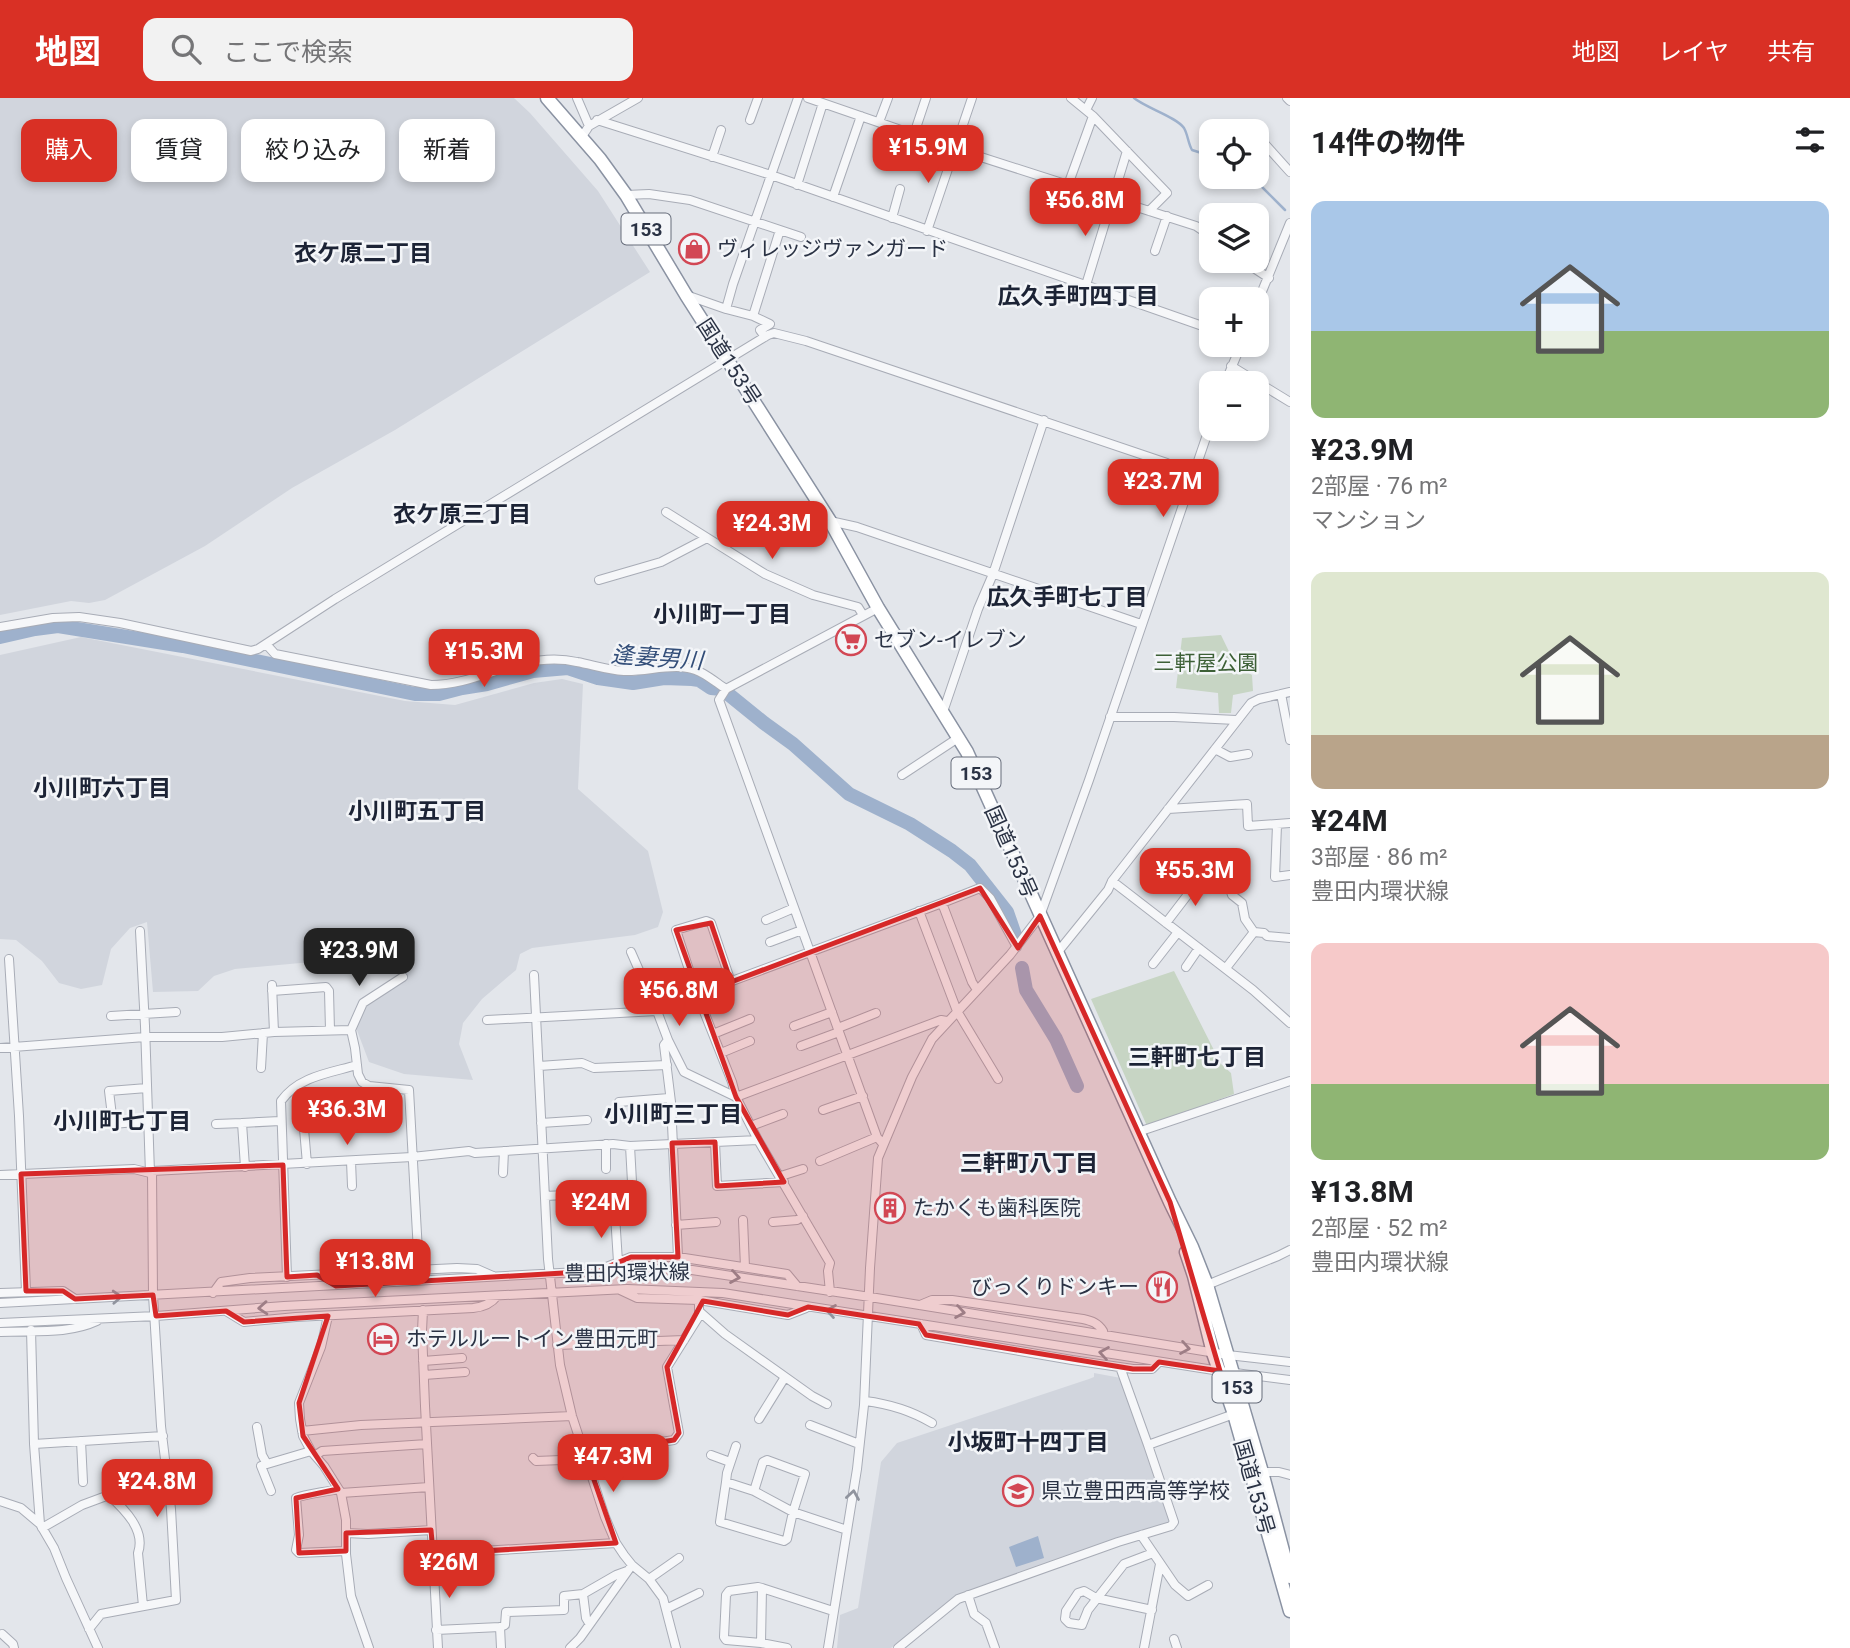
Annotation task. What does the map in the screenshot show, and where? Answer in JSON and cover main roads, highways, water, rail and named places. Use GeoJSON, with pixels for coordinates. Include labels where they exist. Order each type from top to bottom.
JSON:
{"type":"FeatureCollection","features":[{"type":"Feature","properties":{"kind":"highway","name":"国道153号"},"geometry":{"type":"LineString","coordinates":[[547,98],[600,159],[626,195],[726,360],[830,522],[878,608],[967,752],[1207,1285],[1228,1355],[1227,1371],[1234,1415],[1290,1611]]}},
{"type":"Feature","properties":{"kind":"highway","name":"国道153号"},"geometry":{"type":"LineString","coordinates":[[1170,1202],[1172,1218],[1194,1276],[1213,1353],[1227,1371],[1262,1472],[1290,1577]]}},
{"type":"Feature","properties":{"kind":"water"},"geometry":{"type":"Polygon","coordinates":[[[1038,1536],[1044,1558],[1016,1567],[1009,1547],[1038,1536]]]}},
{"type":"Feature","properties":{"kind":"waterway"},"geometry":{"type":"LineString","coordinates":[[1134,98],[1180,124],[1192,150],[1199,152]]}},
{"type":"Feature","properties":{"kind":"waterway"},"geometry":{"type":"LineString","coordinates":[[1264,189],[1285,210]]}},
{"type":"Feature","properties":{"kind":"waterway","name":"逢妻男川"},"geometry":{"type":"LineString","coordinates":[[0,637],[58,626],[183,646],[415,694],[439,694],[533,671],[568,668],[598,678],[633,683],[664,678],[699,680],[711,688],[722,689],[793,744],[849,794],[910,824],[970,865],[1007,912],[1015,935]]}},
{"type":"Feature","properties":{"kind":"waterway","name":"逢妻男川"},"geometry":{"type":"LineString","coordinates":[[1022,968],[1026,990],[1056,1039],[1077,1086]]}},
{"type":"Feature","properties":{"kind":"place","name":"ヴィレッジヴァンガード"},"geometry":{"type":"Point","coordinates":[694,249]}},
{"type":"Feature","properties":{"kind":"place","name":"セブン-イレブン"},"geometry":{"type":"Point","coordinates":[851,640]}},
{"type":"Feature","properties":{"kind":"place","name":"たかくも歯科医院"},"geometry":{"type":"Point","coordinates":[890,1208]}},
{"type":"Feature","properties":{"kind":"place","name":"びっくりドンキー"},"geometry":{"type":"Point","coordinates":[1162,1287]}},
{"type":"Feature","properties":{"kind":"place","name":"ホテルルートイン豊田元町"},"geometry":{"type":"Point","coordinates":[383,1339]}},
{"type":"Feature","properties":{"kind":"place","name":"県立豊田西高等学校"},"geometry":{"type":"Point","coordinates":[1018,1491]}},
{"type":"Feature","properties":{"kind":"district","name":"衣ケ原二丁目"},"geometry":{"type":"Point","coordinates":[363,253]}},
{"type":"Feature","properties":{"kind":"district","name":"広久手町四丁目"},"geometry":{"type":"Point","coordinates":[1078,296]}},
{"type":"Feature","properties":{"kind":"district","name":"衣ケ原三丁目"},"geometry":{"type":"Point","coordinates":[462,514]}},
{"type":"Feature","properties":{"kind":"district","name":"広久手町七丁目"},"geometry":{"type":"Point","coordinates":[1067,597]}},
{"type":"Feature","properties":{"kind":"district","name":"小川町一丁目"},"geometry":{"type":"Point","coordinates":[722,614]}},
{"type":"Feature","properties":{"kind":"district","name":"小川町六丁目"},"geometry":{"type":"Point","coordinates":[102,788]}},
{"type":"Feature","properties":{"kind":"district","name":"小川町五丁目"},"geometry":{"type":"Point","coordinates":[417,811]}},
{"type":"Feature","properties":{"kind":"district","name":"三軒町七丁目"},"geometry":{"type":"Point","coordinates":[1197,1057]}},
{"type":"Feature","properties":{"kind":"district","name":"小川町三丁目"},"geometry":{"type":"Point","coordinates":[673,1114]}},
{"type":"Feature","properties":{"kind":"district","name":"小川町七丁目"},"geometry":{"type":"Point","coordinates":[122,1121]}},
{"type":"Feature","properties":{"kind":"district","name":"三軒町八丁目"},"geometry":{"type":"Point","coordinates":[1029,1163]}},
{"type":"Feature","properties":{"kind":"district","name":"小坂町十四丁目"},"geometry":{"type":"Point","coordinates":[1028,1442]}},
{"type":"Feature","properties":{"kind":"park label","name":"三軒屋公園"},"geometry":{"type":"Point","coordinates":[1206,663]}}]}
